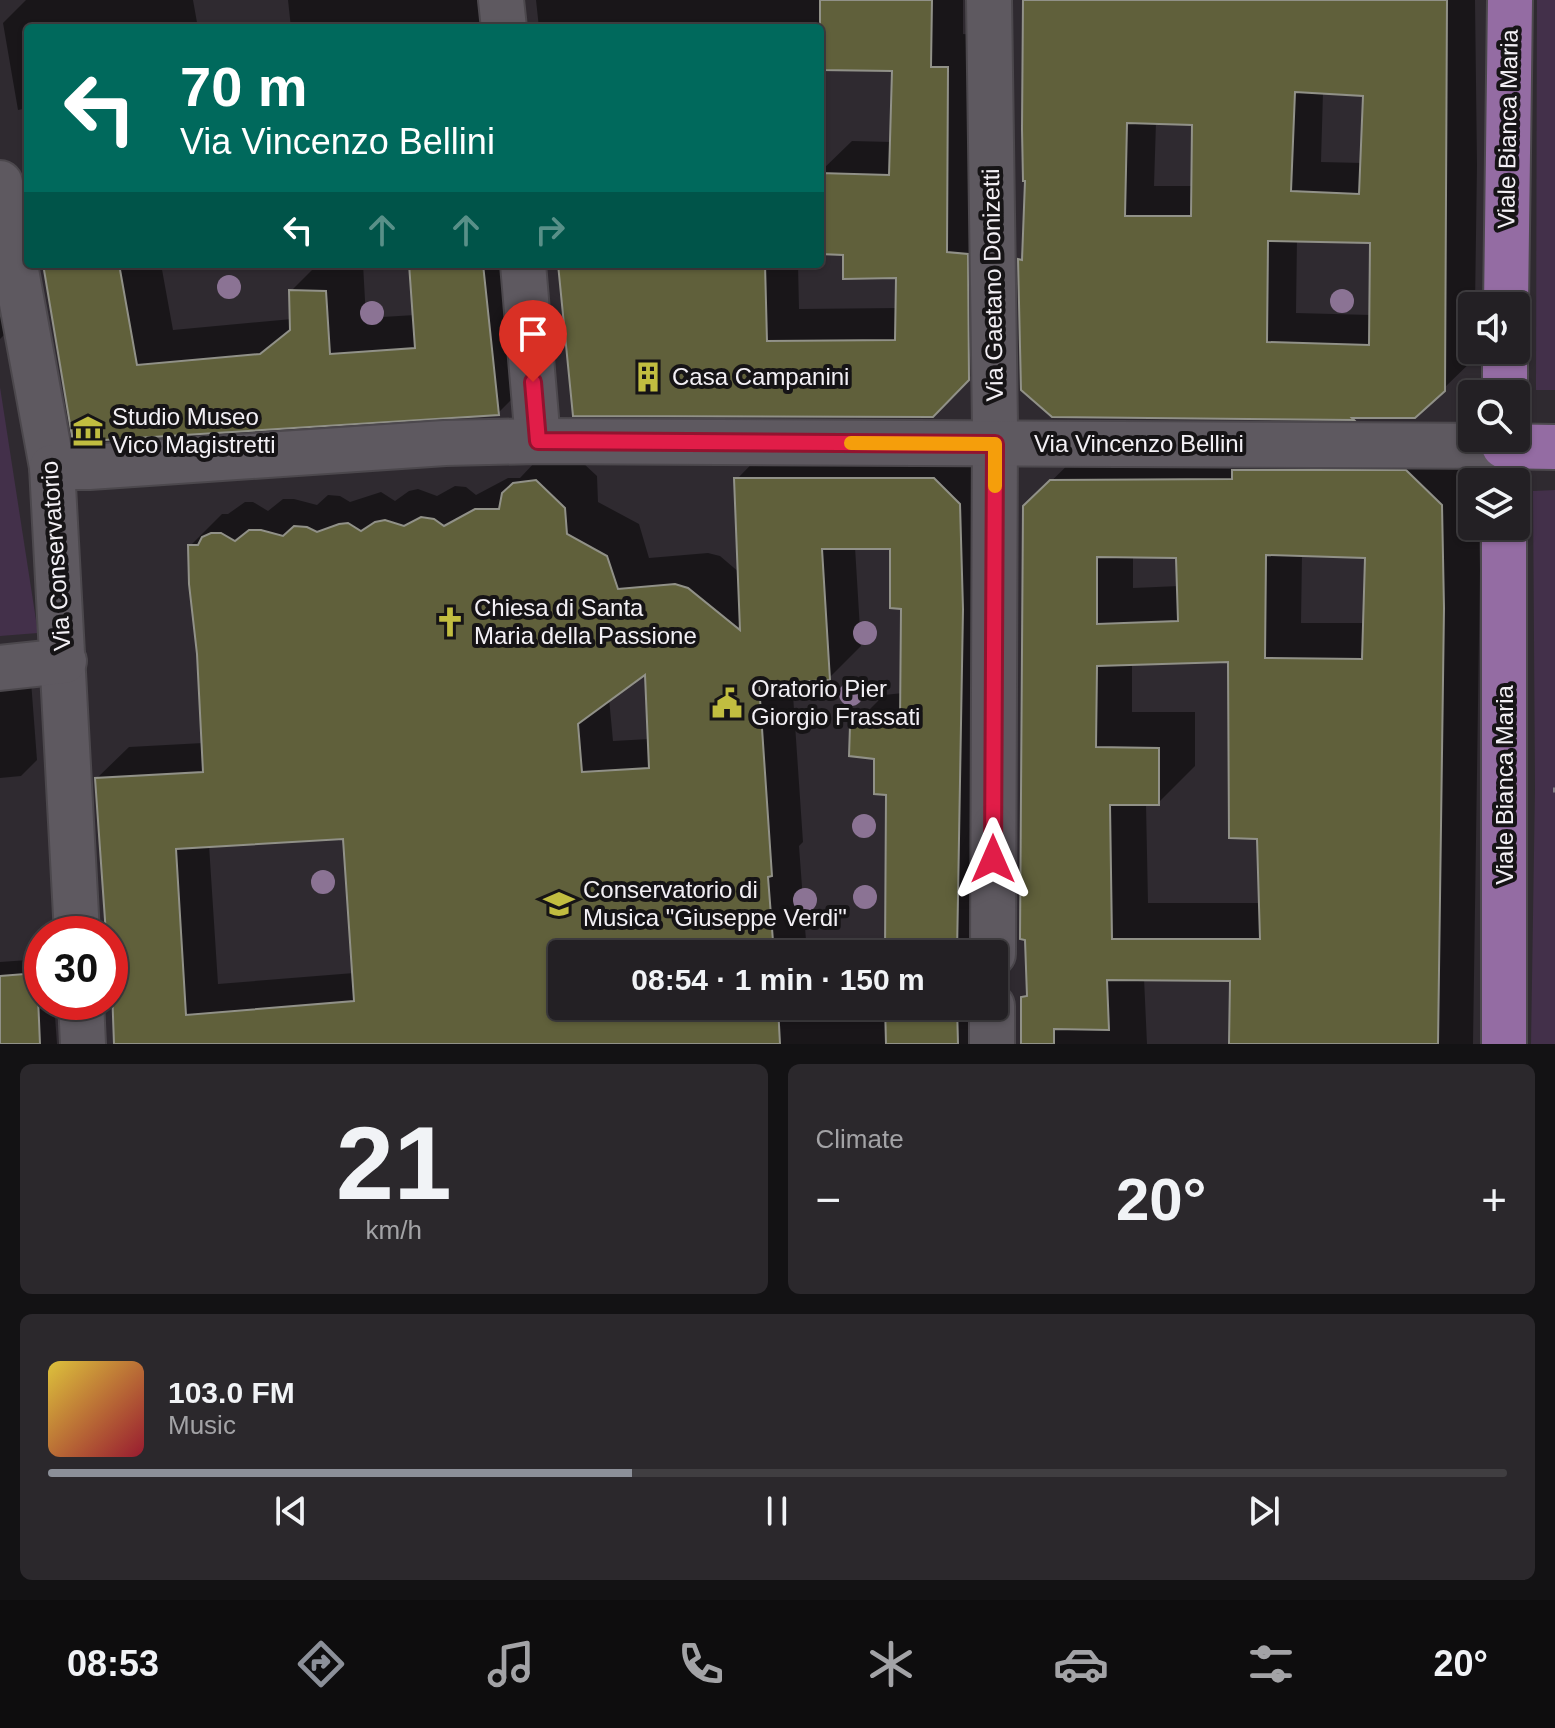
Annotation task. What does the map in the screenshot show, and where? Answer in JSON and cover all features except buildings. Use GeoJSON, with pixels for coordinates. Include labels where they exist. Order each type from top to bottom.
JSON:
{"type":"FeatureCollection","features":[{"type":"Feature","properties":{"kind":"main road","name":"Viale Bianca Maria"},"geometry":{"type":"LineString","coordinates":[[1506,292],[1510,0]]}},
{"type":"Feature","properties":{"kind":"main road","name":"Via Vincenzo Bellini"},"geometry":{"type":"LineString","coordinates":[[1504,455],[1555,447]]}},
{"type":"Feature","properties":{"kind":"main road","name":"Viale Bianca Maria"},"geometry":{"type":"LineString","coordinates":[[1504,540],[1504,1044]]}},
{"type":"Feature","properties":{"kind":"street"},"geometry":{"type":"LineString","coordinates":[[501,0],[504,24]]}},
{"type":"Feature","properties":{"kind":"street","name":"Via Gaetano Donizetti"},"geometry":{"type":"LineString","coordinates":[[989,0],[995,444],[993,940]]}},
{"type":"Feature","properties":{"kind":"street","name":"Via Conservatorio"},"geometry":{"type":"LineString","coordinates":[[0,183],[52,467],[76,916]]}},
{"type":"Feature","properties":{"kind":"street"},"geometry":{"type":"LineString","coordinates":[[523,268],[538,441]]}},
{"type":"Feature","properties":{"kind":"street","name":"Via Vincenzo Bellini"},"geometry":{"type":"LineString","coordinates":[[52,467],[445,443],[538,441],[995,444],[1504,455]]}},
{"type":"Feature","properties":{"kind":"street"},"geometry":{"type":"LineString","coordinates":[[0,668],[64,661]]}},
{"type":"Feature","properties":{"kind":"street"},"geometry":{"type":"LineString","coordinates":[[82,1020],[83,1044]]}},
{"type":"Feature","properties":{"kind":"street"},"geometry":{"type":"LineString","coordinates":[[992,1020],[992,1044]]}},
{"type":"Feature","properties":{"kind":"shaded area"},"geometry":{"type":"Polygon","coordinates":[[[1537,0],[1555,0],[1555,390],[1536,390],[1537,0]]]}},
{"type":"Feature","properties":{"kind":"shaded area"},"geometry":{"type":"Polygon","coordinates":[[[0,387],[38,633],[0,636],[0,387]]]}},
{"type":"Feature","properties":{"kind":"shaded area"},"geometry":{"type":"Polygon","coordinates":[[[1555,490],[1555,1044],[1531,1044],[1535,789],[1533,491],[1555,490]]]}},
{"type":"Feature","properties":{"kind":"slow traffic"},"geometry":{"type":"LineString","coordinates":[[851,443],[995,444],[995,486]]}},
{"type":"Feature","properties":{"kind":"place","name":"Casa Campanini"},"geometry":{"type":"Point","coordinates":[648,377]}},
{"type":"Feature","properties":{"kind":"place","name":"Studio Museo Vico Magistretti"},"geometry":{"type":"Point","coordinates":[88,431]}},
{"type":"Feature","properties":{"kind":"place","name":"Chiesa di Santa Maria della Passione"},"geometry":{"type":"Point","coordinates":[450,622]}},
{"type":"Feature","properties":{"kind":"place","name":"Oratorio Pier Giorgio Frassati"},"geometry":{"type":"Point","coordinates":[727,703]}},
{"type":"Feature","properties":{"kind":"place","name":"Conservatorio di Musica \"Giuseppe Verdi\""},"geometry":{"type":"Point","coordinates":[559,904]}},
{"type":"Feature","properties":{"kind":"route"},"geometry":{"type":"LineString","coordinates":[[533,382],[538,441],[995,444],[993,859]]}}]}
